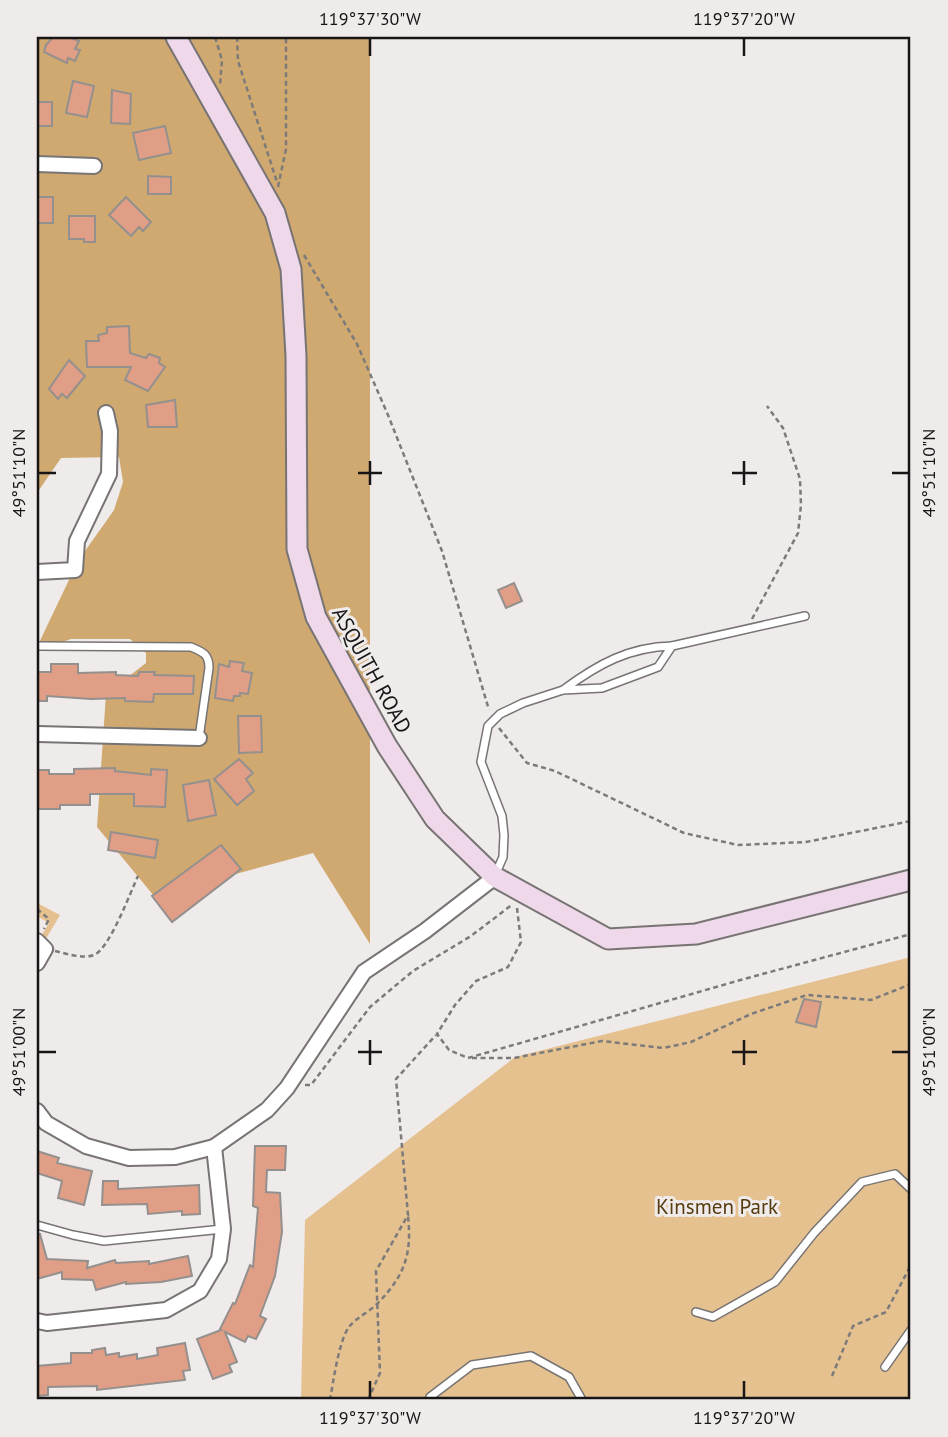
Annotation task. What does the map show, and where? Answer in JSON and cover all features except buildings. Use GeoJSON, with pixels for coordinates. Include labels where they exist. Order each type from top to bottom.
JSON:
{"type":"FeatureCollection","features":[{"type":"Feature","properties":{"kind":"street","name":"ASQUITH ROAD"},"geometry":{"type":"LineString","coordinates":[[176,37],[275,213],[291,269],[296,356],[298,549],[316,617],[387,746],[435,819],[495,877],[608,939],[696,934],[911,880]]}},
{"type":"Feature","properties":{"kind":"street"},"geometry":{"type":"LineString","coordinates":[[37,163],[94,166]]}},
{"type":"Feature","properties":{"kind":"street"},"geometry":{"type":"LineString","coordinates":[[37,572],[75,570],[77,541],[109,474],[110,431],[106,413]]}},
{"type":"Feature","properties":{"kind":"street"},"geometry":{"type":"LineString","coordinates":[[37,734],[199,738]]}},
{"type":"Feature","properties":{"kind":"street"},"geometry":{"type":"LineString","coordinates":[[37,1111],[46,1123],[86,1146],[129,1158],[175,1157],[214,1147],[267,1110],[288,1088],[364,972],[425,931],[495,877]]}},
{"type":"Feature","properties":{"kind":"street"},"geometry":{"type":"LineString","coordinates":[[37,963],[41,941]]}},
{"type":"Feature","properties":{"kind":"street"},"geometry":{"type":"LineString","coordinates":[[37,1321],[47,1323],[166,1310],[200,1291],[219,1259],[223,1229],[214,1147]]}},
{"type":"Feature","properties":{"kind":"lane"},"geometry":{"type":"LineString","coordinates":[[564,690],[590,670],[647,647],[673,646],[805,616]]}},
{"type":"Feature","properties":{"kind":"lane"},"geometry":{"type":"LineString","coordinates":[[37,646],[191,647],[204,652],[209,659],[209,668],[199,738]]}},
{"type":"Feature","properties":{"kind":"lane"},"geometry":{"type":"LineString","coordinates":[[495,877],[503,857],[502,816],[481,762],[488,726],[492,720],[500,713],[523,703],[564,690],[602,688],[658,667],[673,646]]}},
{"type":"Feature","properties":{"kind":"lane"},"geometry":{"type":"LineString","coordinates":[[696,1312],[713,1317],[775,1282],[814,1233],[862,1182],[895,1174],[911,1189]]}},
{"type":"Feature","properties":{"kind":"lane"},"geometry":{"type":"LineString","coordinates":[[37,1225],[73,1236],[104,1241],[223,1229]]}},
{"type":"Feature","properties":{"kind":"lane"},"geometry":{"type":"LineString","coordinates":[[885,1367],[911,1330]]}},
{"type":"Feature","properties":{"kind":"lane"},"geometry":{"type":"LineString","coordinates":[[429,1400],[472,1365],[531,1356],[569,1377],[582,1400]]}},
{"type":"Feature","properties":{"kind":"path"},"geometry":{"type":"LineString","coordinates":[[215,37],[222,60],[220,86]]}},
{"type":"Feature","properties":{"kind":"path"},"geometry":{"type":"LineString","coordinates":[[237,37],[238,61],[278,185]]}},
{"type":"Feature","properties":{"kind":"path"},"geometry":{"type":"LineString","coordinates":[[275,213],[286,149],[286,37]]}},
{"type":"Feature","properties":{"kind":"path"},"geometry":{"type":"LineString","coordinates":[[300,246],[357,344],[388,415],[442,551],[492,720],[527,763],[555,771],[684,833],[738,845],[806,842],[911,821]]}},
{"type":"Feature","properties":{"kind":"path"},"geometry":{"type":"LineString","coordinates":[[748,629],[798,533],[801,505],[800,480],[783,428],[767,406]]}},
{"type":"Feature","properties":{"kind":"path"},"geometry":{"type":"LineString","coordinates":[[37,909],[49,919],[41,941],[83,957],[97,954],[107,942],[138,876]]}},
{"type":"Feature","properties":{"kind":"path"},"geometry":{"type":"LineString","coordinates":[[288,1088],[311,1085],[370,1007],[413,971],[471,936],[516,902],[521,942],[508,967],[475,981],[455,1005],[437,1034],[396,1079],[410,1230],[407,1260],[398,1278],[378,1303],[348,1328],[330,1400]]}},
{"type":"Feature","properties":{"kind":"path"},"geometry":{"type":"LineString","coordinates":[[468,1058],[911,934]]}},
{"type":"Feature","properties":{"kind":"path"},"geometry":{"type":"LineString","coordinates":[[437,1034],[449,1050],[468,1058],[514,1058],[602,1041],[663,1048],[691,1042],[751,1014],[807,995],[871,1000],[911,984]]}},
{"type":"Feature","properties":{"kind":"path"},"geometry":{"type":"LineString","coordinates":[[368,1400],[380,1373],[376,1270],[408,1215]]}},
{"type":"Feature","properties":{"kind":"path"},"geometry":{"type":"LineString","coordinates":[[832,1377],[853,1326],[886,1312],[911,1265]]}},
{"type":"Feature","properties":{"kind":"green space"},"geometry":{"type":"Polygon","coordinates":[[[37,903],[60,915],[37,954],[37,943],[49,923],[37,916],[37,903]]]}},
{"type":"Feature","properties":{"kind":"green space","name":"Kinsmen Park"},"geometry":{"type":"Polygon","coordinates":[[[911,957],[911,1400],[301,1400],[305,1220],[515,1057],[911,957]]]}},
{"type":"Feature","properties":{"kind":"shaded area"},"geometry":{"type":"Polygon","coordinates":[[[37,37],[370,37],[370,944],[313,853],[154,896],[97,827],[106,694],[146,663],[146,653],[130,639],[71,639],[37,651],[78,561],[114,510],[123,482],[119,457],[61,458],[37,493],[37,37]]]}}]}
